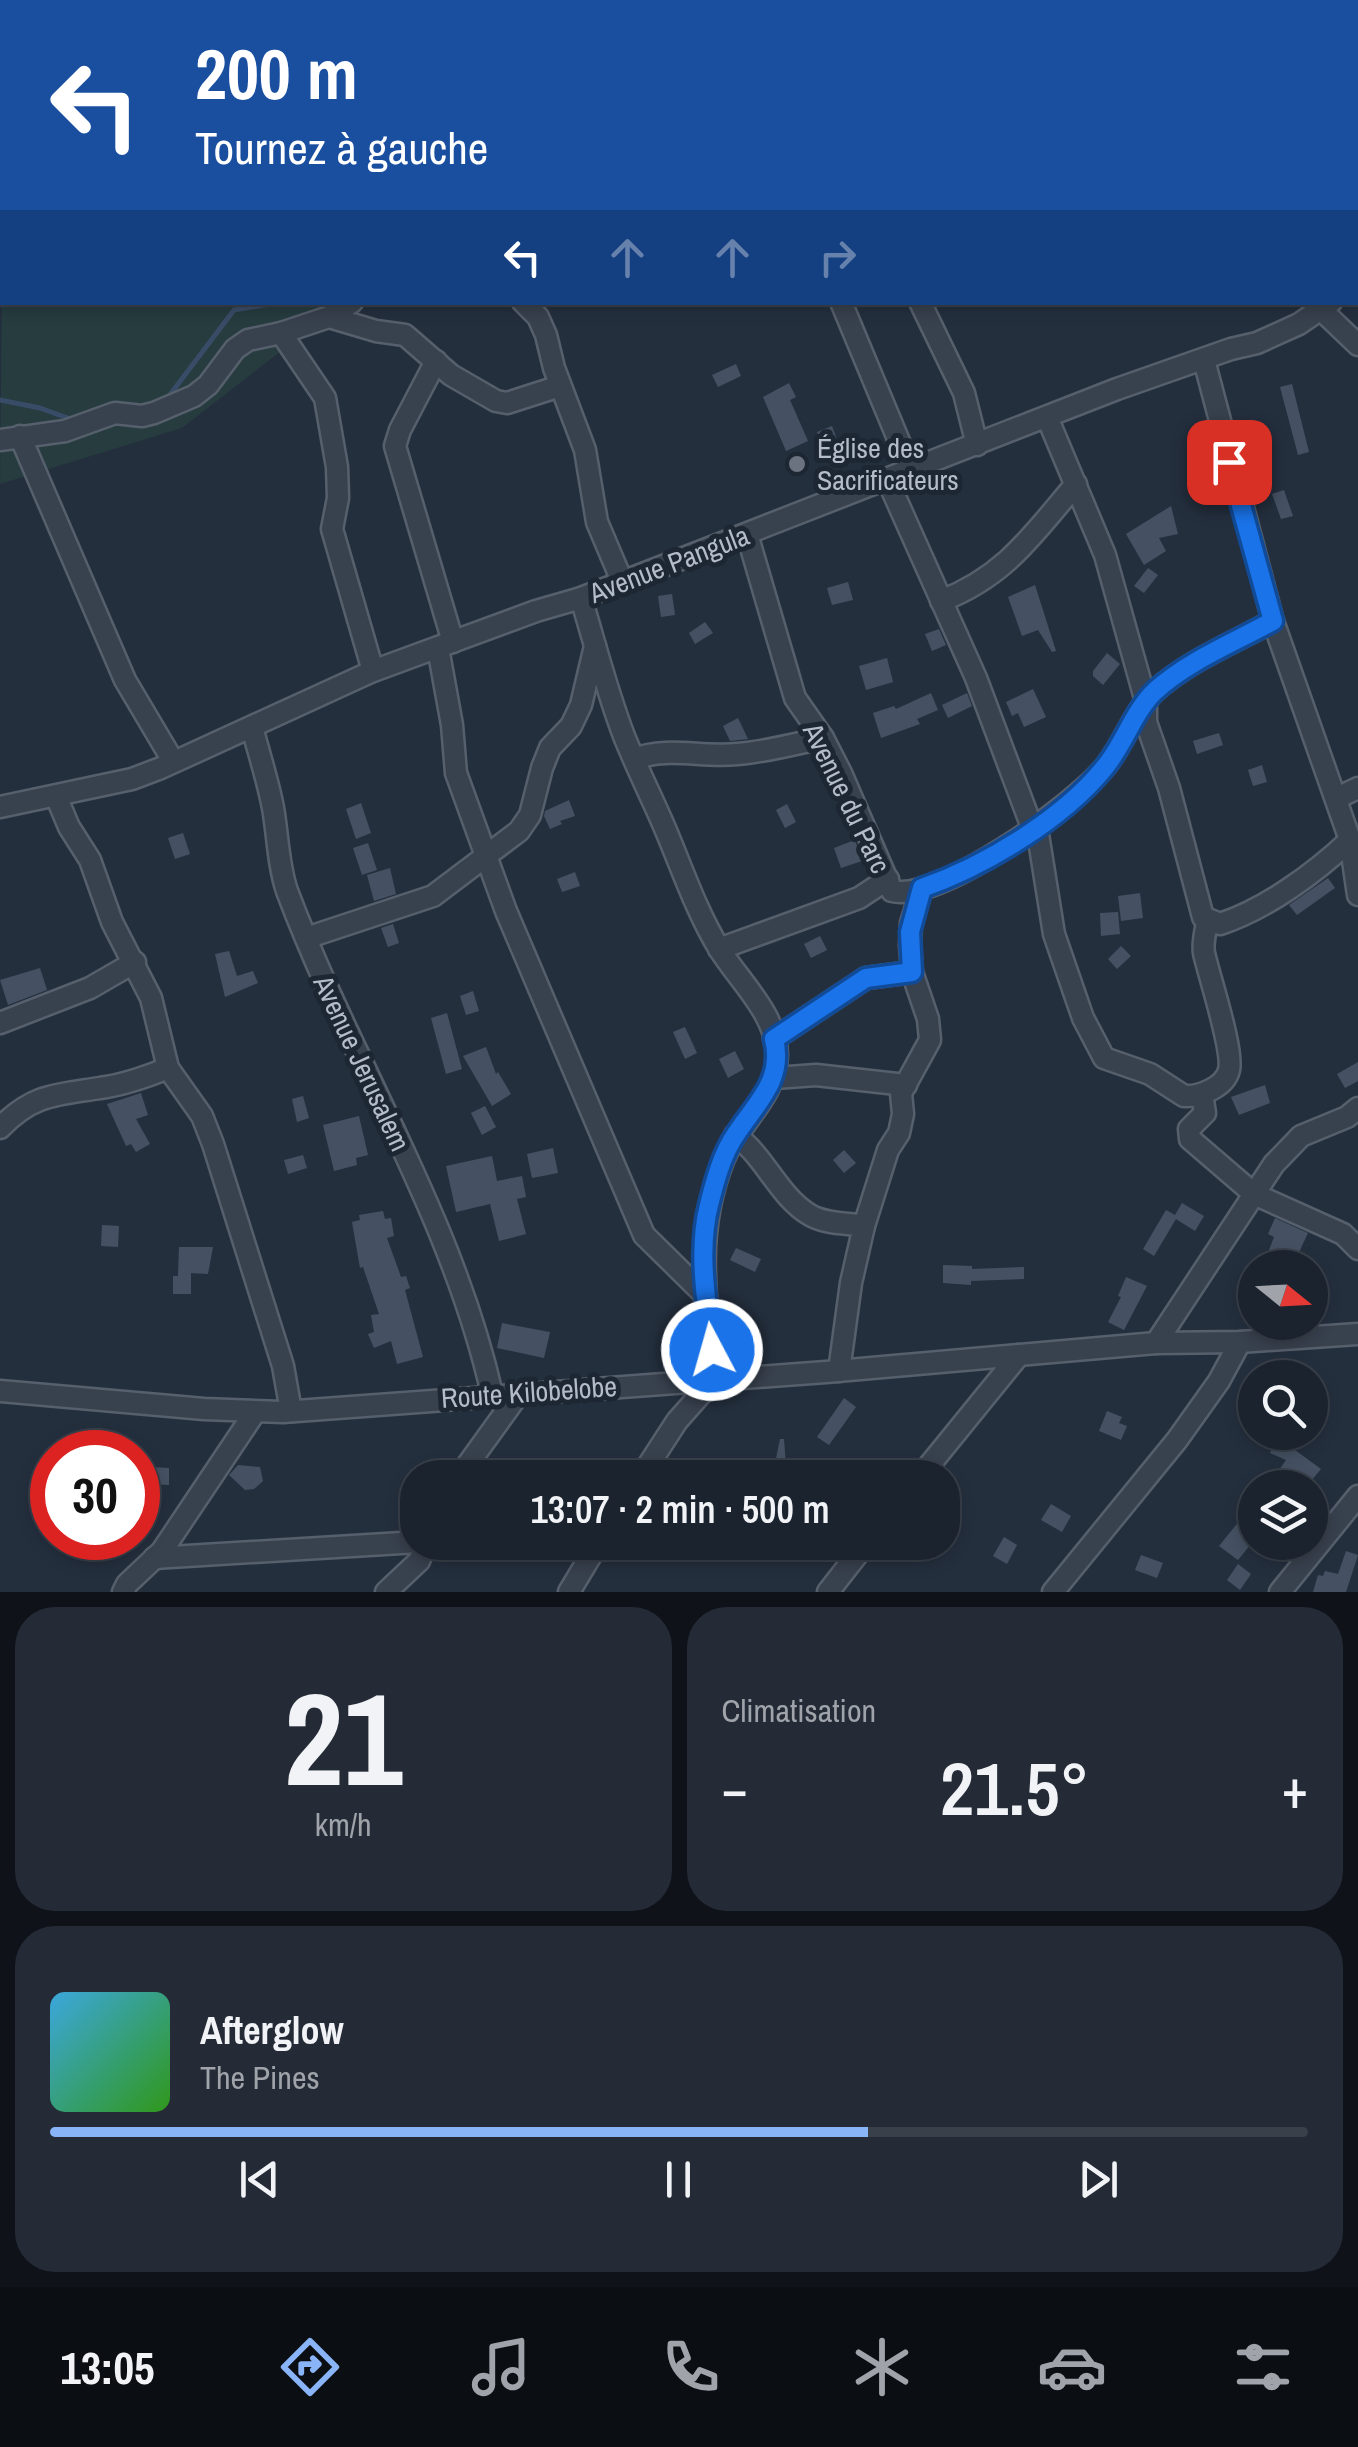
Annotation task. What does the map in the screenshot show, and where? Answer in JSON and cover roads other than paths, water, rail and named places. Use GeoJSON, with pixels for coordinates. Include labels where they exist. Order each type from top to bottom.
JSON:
{"type":"FeatureCollection","features":[{"type":"Feature","properties":{"kind":"street"},"geometry":{"type":"LineString","coordinates":[[172,761],[126,680],[10,438],[65,431],[114,413],[154,413],[194,396],[248,340],[281,334],[329,317],[347,305]]}},
{"type":"Feature","properties":{"kind":"street"},"geometry":{"type":"LineString","coordinates":[[526,305],[538,317],[546,335],[560,386],[585,450],[597,522],[622,581]]}},
{"type":"Feature","properties":{"kind":"street"},"geometry":{"type":"LineString","coordinates":[[842,305],[911,470]]}},
{"type":"Feature","properties":{"kind":"street"},"geometry":{"type":"LineString","coordinates":[[921,305],[964,394],[977,446]]}},
{"type":"Feature","properties":{"kind":"street"},"geometry":{"type":"LineString","coordinates":[[1321,305],[1358,345]]}},
{"type":"Feature","properties":{"kind":"street","name":"Avenue Pangula"},"geometry":{"type":"LineString","coordinates":[[0,806],[132,779],[374,671],[582,598],[1047,417],[1270,337],[1321,305]]}},
{"type":"Feature","properties":{"kind":"street"},"geometry":{"type":"LineString","coordinates":[[329,317],[405,335],[481,394],[507,404],[560,386]]}},
{"type":"Feature","properties":{"kind":"street"},"geometry":{"type":"LineString","coordinates":[[281,334],[324,398],[338,498],[332,529],[374,671]]}},
{"type":"Feature","properties":{"kind":"street"},"geometry":{"type":"LineString","coordinates":[[1204,360],[1273,621],[1350,840],[1358,895]]}},
{"type":"Feature","properties":{"kind":"street"},"geometry":{"type":"LineString","coordinates":[[436,361],[396,446],[445,645],[456,773],[506,911],[630,1208],[644,1235],[706,1296]]}},
{"type":"Feature","properties":{"kind":"street"},"geometry":{"type":"LineString","coordinates":[[1047,417],[1105,555],[1199,911],[1208,921],[1220,924],[1243,916],[1350,840]]}},
{"type":"Feature","properties":{"kind":"street"},"geometry":{"type":"LineString","coordinates":[[886,479],[1008,756],[1035,829],[1054,934],[1083,1018],[1104,1058],[1150,1074],[1184,1096],[1202,1094],[1221,1083],[1228,1074],[1230,1061],[1204,952],[1208,921]]}},
{"type":"Feature","properties":{"kind":"street"},"geometry":{"type":"LineString","coordinates":[[941,600],[990,578],[1076,484]]}},
{"type":"Feature","properties":{"kind":"street","name":"Avenue du Parc"},"geometry":{"type":"LineString","coordinates":[[746,534],[794,698],[823,738],[892,891],[900,893],[941,881],[1059,812],[1103,770],[1146,702],[1178,675],[1273,621]]}},
{"type":"Feature","properties":{"kind":"street"},"geometry":{"type":"LineString","coordinates":[[582,598],[623,734],[694,901],[720,949],[758,1003],[777,1052],[774,1078],[735,1135],[708,1207],[703,1243],[715,1378],[678,1421],[652,1460]]}},
{"type":"Feature","properties":{"kind":"street"},"geometry":{"type":"LineString","coordinates":[[306,938],[433,896],[519,832],[530,815],[550,748],[570,726],[581,705],[596,644]]}},
{"type":"Feature","properties":{"kind":"street","name":"Avenue Jerusalem"},"geometry":{"type":"LineString","coordinates":[[252,727],[272,804],[285,886],[436,1222],[473,1320],[492,1394]]}},
{"type":"Feature","properties":{"kind":"street"},"geometry":{"type":"LineString","coordinates":[[634,759],[664,751],[708,756],[737,754],[823,738]]}},
{"type":"Feature","properties":{"kind":"street"},"geometry":{"type":"LineString","coordinates":[[1337,798],[1358,788]]}},
{"type":"Feature","properties":{"kind":"street"},"geometry":{"type":"LineString","coordinates":[[56,796],[69,827],[90,860],[112,922],[135,962],[157,1015],[168,1068],[202,1116],[213,1144],[283,1366],[292,1411]]}},
{"type":"Feature","properties":{"kind":"street"},"geometry":{"type":"LineString","coordinates":[[720,949],[859,898],[888,879]]}},
{"type":"Feature","properties":{"kind":"street"},"geometry":{"type":"LineString","coordinates":[[840,1370],[851,1283],[864,1226],[888,1150],[899,1133],[900,1101],[926,1052],[930,1029],[912,972],[910,932],[922,888]]}},
{"type":"Feature","properties":{"kind":"street"},"geometry":{"type":"LineString","coordinates":[[0,1022],[90,988],[135,962]]}},
{"type":"Feature","properties":{"kind":"street"},"geometry":{"type":"LineString","coordinates":[[774,1039],[866,978],[912,972]]}},
{"type":"Feature","properties":{"kind":"street"},"geometry":{"type":"LineString","coordinates":[[0,1128],[41,1098],[114,1085],[168,1068]]}},
{"type":"Feature","properties":{"kind":"street"},"geometry":{"type":"LineString","coordinates":[[774,1078],[816,1076],[906,1084]]}},
{"type":"Feature","properties":{"kind":"street"},"geometry":{"type":"LineString","coordinates":[[1202,1094],[1204,1113],[1189,1129],[1188,1136],[1254,1194],[1342,1234],[1358,1249]]}},
{"type":"Feature","properties":{"kind":"street"},"geometry":{"type":"LineString","coordinates":[[1156,1343],[1274,1164],[1301,1136],[1347,1118],[1358,1108]]}},
{"type":"Feature","properties":{"kind":"street"},"geometry":{"type":"LineString","coordinates":[[735,1135],[757,1154],[779,1185],[811,1216],[864,1226]]}},
{"type":"Feature","properties":{"kind":"street","name":"Route Kilobelobe"},"geometry":{"type":"LineString","coordinates":[[0,1391],[255,1412],[292,1411],[1156,1343],[1358,1334]]}},
{"type":"Feature","properties":{"kind":"street"},"geometry":{"type":"LineString","coordinates":[[1053,1592],[1177,1440],[1219,1381],[1240,1342]]}},
{"type":"Feature","properties":{"kind":"street"},"geometry":{"type":"LineString","coordinates":[[933,1460],[1018,1355]]}},
{"type":"Feature","properties":{"kind":"street"},"geometry":{"type":"LineString","coordinates":[[471,1460],[520,1392]]}},
{"type":"Feature","properties":{"kind":"street"},"geometry":{"type":"LineString","coordinates":[[160,1553],[255,1412]]}},
{"type":"Feature","properties":{"kind":"street"},"geometry":{"type":"LineString","coordinates":[[1280,1592],[1356,1502]]}},
{"type":"Feature","properties":{"kind":"street"},"geometry":{"type":"LineString","coordinates":[[160,1558],[400,1543]]}},
{"type":"Feature","properties":{"kind":"street"},"geometry":{"type":"LineString","coordinates":[[124,1592],[152,1560]]}},
{"type":"Feature","properties":{"kind":"street"},"geometry":{"type":"LineString","coordinates":[[386,1592],[418,1560]]}},
{"type":"Feature","properties":{"kind":"street"},"geometry":{"type":"LineString","coordinates":[[570,1592],[589,1560]]}},
{"type":"Feature","properties":{"kind":"street"},"geometry":{"type":"LineString","coordinates":[[828,1592],[853,1560]]}},
{"type":"Feature","properties":{"kind":"waterway"},"geometry":{"type":"LineString","coordinates":[[166,400],[234,310],[264,305]]}},
{"type":"Feature","properties":{"kind":"waterway"},"geometry":{"type":"LineString","coordinates":[[0,400],[73,420]]}},
{"type":"Feature","properties":{"kind":"place","name":"Église des Sacrificateurs"},"geometry":{"type":"Point","coordinates":[797,464]}}]}
